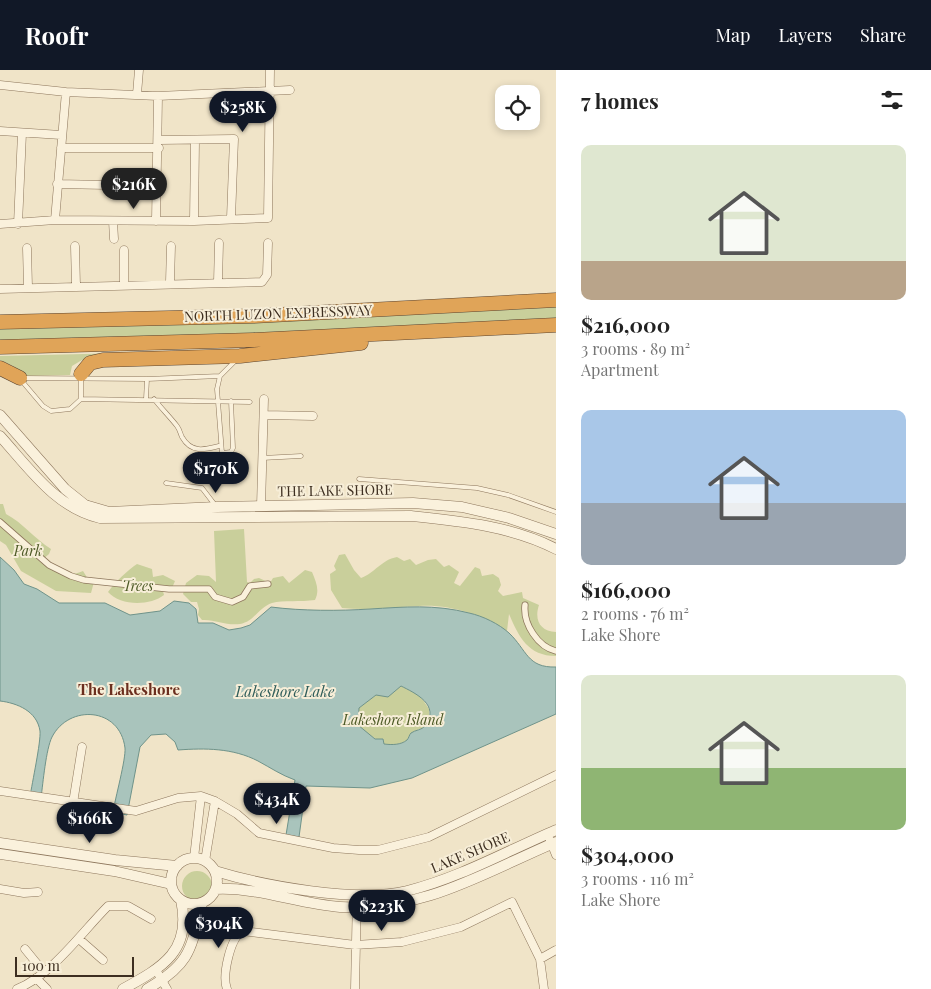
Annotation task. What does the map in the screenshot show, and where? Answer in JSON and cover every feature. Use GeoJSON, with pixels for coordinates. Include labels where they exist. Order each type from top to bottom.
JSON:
{"type":"FeatureCollection","features":[{"type":"Feature","properties":{"kind":"highway","name":"NORTH LUZON EXPRESSWAY"},"geometry":{"type":"LineString","coordinates":[[0,322],[253,316],[556,300]]}},
{"type":"Feature","properties":{"kind":"highway","name":"NORTH LUZON EXPRESSWAY"},"geometry":{"type":"LineString","coordinates":[[0,347],[253,340],[556,325]]}},
{"type":"Feature","properties":{"kind":"highway"},"geometry":{"type":"LineString","coordinates":[[81,376],[90,363],[103,360],[240,356],[358,344],[390,333]]}},
{"type":"Feature","properties":{"kind":"highway"},"geometry":{"type":"LineString","coordinates":[[0,368],[20,378]]}},
{"type":"Feature","properties":{"kind":"street"},"geometry":{"type":"LineString","coordinates":[[137,94],[139,70]]}},
{"type":"Feature","properties":{"kind":"street"},"geometry":{"type":"LineString","coordinates":[[0,224],[55,220],[194,221],[268,218],[270,70]]}},
{"type":"Feature","properties":{"kind":"street"},"geometry":{"type":"LineString","coordinates":[[0,85],[66,92],[158,96],[290,90]]}},
{"type":"Feature","properties":{"kind":"street"},"geometry":{"type":"LineString","coordinates":[[55,220],[66,92]]}},
{"type":"Feature","properties":{"kind":"street"},"geometry":{"type":"LineString","coordinates":[[156,221],[159,144],[158,96]]}},
{"type":"Feature","properties":{"kind":"street"},"geometry":{"type":"LineString","coordinates":[[0,131],[61,135]]}},
{"type":"Feature","properties":{"kind":"street"},"geometry":{"type":"LineString","coordinates":[[18,224],[22,133]]}},
{"type":"Feature","properties":{"kind":"street"},"geometry":{"type":"LineString","coordinates":[[61,148],[234,139],[231,218]]}},
{"type":"Feature","properties":{"kind":"street"},"geometry":{"type":"LineString","coordinates":[[194,221],[195,140]]}},
{"type":"Feature","properties":{"kind":"street"},"geometry":{"type":"LineString","coordinates":[[57,184],[156,186]]}},
{"type":"Feature","properties":{"kind":"street"},"geometry":{"type":"LineString","coordinates":[[113,221],[114,240]]}},
{"type":"Feature","properties":{"kind":"street"},"geometry":{"type":"LineString","coordinates":[[218,282],[219,243]]}},
{"type":"Feature","properties":{"kind":"street"},"geometry":{"type":"LineString","coordinates":[[0,289],[170,282],[262,282],[266,279],[268,243]]}},
{"type":"Feature","properties":{"kind":"street"},"geometry":{"type":"LineString","coordinates":[[75,246],[76,286]]}},
{"type":"Feature","properties":{"kind":"street"},"geometry":{"type":"LineString","coordinates":[[170,282],[171,246]]}},
{"type":"Feature","properties":{"kind":"street"},"geometry":{"type":"LineString","coordinates":[[27,248],[28,287]]}},
{"type":"Feature","properties":{"kind":"street"},"geometry":{"type":"LineString","coordinates":[[124,250],[124,284]]}},
{"type":"Feature","properties":{"kind":"street"},"geometry":{"type":"LineString","coordinates":[[261,506],[264,399]]}},
{"type":"Feature","properties":{"kind":"street","name":"THE LAKE SHORE"},"geometry":{"type":"LineString","coordinates":[[0,415],[75,498],[85,505],[109,512],[221,506],[413,503],[462,507],[509,518],[556,534]]}},
{"type":"Feature","properties":{"kind":"street"},"geometry":{"type":"LineString","coordinates":[[264,415],[313,416]]}},
{"type":"Feature","properties":{"kind":"street","name":"THE LAKE SHORE"},"geometry":{"type":"LineString","coordinates":[[0,436],[57,498],[84,514],[118,520],[411,516],[460,522],[506,531],[556,550]]}},
{"type":"Feature","properties":{"kind":"street"},"geometry":{"type":"LineString","coordinates":[[30,468],[40,459]]}},
{"type":"Feature","properties":{"kind":"street"},"geometry":{"type":"LineString","coordinates":[[221,506],[225,518]]}},
{"type":"Feature","properties":{"kind":"street"},"geometry":{"type":"LineString","coordinates":[[0,522],[59,572],[84,580],[170,589],[209,589],[215,597],[232,602],[243,596],[250,586],[268,584]]}},
{"type":"Feature","properties":{"kind":"street"},"geometry":{"type":"LineString","coordinates":[[525,605],[525,614],[537,640],[547,649],[556,651]]}},
{"type":"Feature","properties":{"kind":"street"},"geometry":{"type":"LineString","coordinates":[[73,803],[82,747]]}},
{"type":"Feature","properties":{"kind":"street"},"geometry":{"type":"LineString","coordinates":[[0,791],[136,811],[178,798],[201,796],[215,801],[237,814],[262,834],[332,848],[378,850],[429,837],[556,775]]}},
{"type":"Feature","properties":{"kind":"street"},"geometry":{"type":"LineString","coordinates":[[194,858],[201,796]]}},
{"type":"Feature","properties":{"kind":"street"},"geometry":{"type":"LineString","coordinates":[[205,861],[215,801]]}},
{"type":"Feature","properties":{"kind":"street"},"geometry":{"type":"LineString","coordinates":[[0,843],[115,860],[177,866]]}},
{"type":"Feature","properties":{"kind":"street","name":"LAKE SHORE"},"geometry":{"type":"LineString","coordinates":[[215,870],[241,879],[340,894],[405,891],[438,882],[554,843]]}},
{"type":"Feature","properties":{"kind":"street","name":"LAKE SHORE"},"geometry":{"type":"LineString","coordinates":[[216,889],[240,889],[338,907],[356,908],[406,904],[443,892],[554,843]]}},
{"type":"Feature","properties":{"kind":"street"},"geometry":{"type":"LineString","coordinates":[[196,844],[207,844]]}},
{"type":"Feature","properties":{"kind":"street"},"geometry":{"type":"LineString","coordinates":[[0,854],[114,871],[171,884]]}},
{"type":"Feature","properties":{"kind":"street"},"geometry":{"type":"LineString","coordinates":[[194,858],[205,861],[215,870],[216,889],[213,895],[202,903],[187,904],[172,890],[172,874],[182,862],[194,858]]}},
{"type":"Feature","properties":{"kind":"street"},"geometry":{"type":"LineString","coordinates":[[0,890],[24,893],[38,892]]}},
{"type":"Feature","properties":{"kind":"street"},"geometry":{"type":"LineString","coordinates":[[355,989],[357,894]]}},
{"type":"Feature","properties":{"kind":"street"},"geometry":{"type":"LineString","coordinates":[[123,989],[156,970],[172,955],[182,936],[185,918],[181,900]]}},
{"type":"Feature","properties":{"kind":"street"},"geometry":{"type":"LineString","coordinates":[[227,989],[225,978],[232,942],[243,931],[355,945],[402,942],[461,927],[512,902],[540,959],[544,989]]}},
{"type":"Feature","properties":{"kind":"street"},"geometry":{"type":"LineString","coordinates":[[144,977],[149,988],[164,986],[187,954],[202,903]]}},
{"type":"Feature","properties":{"kind":"street"},"geometry":{"type":"LineString","coordinates":[[17,989],[36,978],[79,939],[108,906],[128,906],[151,919]]}},
{"type":"Feature","properties":{"kind":"street"},"geometry":{"type":"LineString","coordinates":[[79,939],[103,960]]}},
{"type":"Feature","properties":{"kind":"street"},"geometry":{"type":"LineString","coordinates":[[25,950],[43,971]]}},
{"type":"Feature","properties":{"kind":"street"},"geometry":{"type":"LineString","coordinates":[[540,959],[556,950]]}},
{"type":"Feature","properties":{"kind":"street"},"geometry":{"type":"LineString","coordinates":[[156,970],[164,986]]}},
{"type":"Feature","properties":{"kind":"street"},"geometry":{"type":"LineString","coordinates":[[36,978],[47,989]]}},
{"type":"Feature","properties":{"kind":"lane"},"geometry":{"type":"LineString","coordinates":[[231,401],[234,440],[232,452],[222,453],[219,446],[219,402],[217,389],[220,376],[240,356]]}},
{"type":"Feature","properties":{"kind":"lane"},"geometry":{"type":"LineString","coordinates":[[20,378],[81,376],[147,379],[220,376]]}},
{"type":"Feature","properties":{"kind":"lane"},"geometry":{"type":"LineString","coordinates":[[81,376],[81,399]]}},
{"type":"Feature","properties":{"kind":"lane"},"geometry":{"type":"LineString","coordinates":[[20,378],[43,406],[50,411],[70,409],[81,399],[250,402]]}},
{"type":"Feature","properties":{"kind":"lane"},"geometry":{"type":"LineString","coordinates":[[146,399],[147,379]]}},
{"type":"Feature","properties":{"kind":"lane"},"geometry":{"type":"LineString","coordinates":[[154,399],[179,429],[189,446],[197,450],[219,446]]}},
{"type":"Feature","properties":{"kind":"lane"},"geometry":{"type":"LineString","coordinates":[[262,458],[301,456]]}},
{"type":"Feature","properties":{"kind":"lane"},"geometry":{"type":"LineString","coordinates":[[359,479],[477,488],[508,495],[556,512]]}},
{"type":"Feature","properties":{"kind":"lane"},"geometry":{"type":"LineString","coordinates":[[166,483],[202,488],[221,506]]}},
{"type":"Feature","properties":{"kind":"green space"},"geometry":{"type":"Polygon","coordinates":[[[556,304],[556,320],[238,335],[0,343],[0,326],[556,304]]]}},
{"type":"Feature","properties":{"kind":"green space"},"geometry":{"type":"Polygon","coordinates":[[[126,353],[82,360],[72,366],[70,375],[19,376],[13,366],[0,360],[0,356],[126,353]]]}},
{"type":"Feature","properties":{"kind":"green space","name":"Park"},"geometry":{"type":"Polygon","coordinates":[[[0,504],[3,504],[6,514],[51,549],[49,554],[42,560],[60,573],[71,574],[83,571],[88,579],[94,582],[91,593],[56,591],[21,571],[6,545],[0,541],[0,504]]]}},
{"type":"Feature","properties":{"kind":"green space"},"geometry":{"type":"Polygon","coordinates":[[[244,529],[247,582],[250,583],[254,579],[259,578],[270,583],[273,578],[283,576],[289,583],[305,570],[312,572],[316,583],[317,593],[315,600],[272,603],[245,623],[240,624],[202,620],[198,615],[197,602],[191,602],[183,594],[186,583],[197,575],[209,576],[216,582],[214,531],[244,529]]]}},
{"type":"Feature","properties":{"kind":"green space"},"geometry":{"type":"Polygon","coordinates":[[[345,554],[361,578],[387,561],[397,557],[404,561],[410,559],[416,565],[436,559],[444,567],[449,565],[459,572],[454,583],[460,586],[475,567],[480,569],[482,576],[493,574],[499,578],[501,585],[498,591],[503,596],[522,592],[523,598],[539,605],[537,615],[540,624],[550,631],[556,632],[556,656],[538,653],[531,649],[521,637],[509,614],[507,631],[487,620],[465,612],[442,607],[342,608],[331,590],[330,574],[336,570],[334,566],[339,555],[345,554]]]}},
{"type":"Feature","properties":{"kind":"green space","name":"Trees"},"geometry":{"type":"Polygon","coordinates":[[[137,564],[152,569],[153,577],[163,575],[175,581],[172,588],[163,591],[164,595],[158,599],[143,603],[127,602],[113,597],[108,592],[122,576],[137,564]]]}},
{"type":"Feature","properties":{"kind":"green space","name":"Lakeshore Island"},"geometry":{"type":"Polygon","coordinates":[[[401,686],[419,694],[429,709],[429,719],[424,727],[411,733],[407,741],[395,745],[384,744],[363,731],[358,725],[359,708],[376,695],[394,691],[401,686]]]}},
{"type":"Feature","properties":{"kind":"green space"},"geometry":{"type":"Polygon","coordinates":[[[197,871],[208,875],[212,886],[208,897],[197,901],[186,897],[182,886],[186,875],[197,871]]]}},
{"type":"Feature","properties":{"kind":"water","name":"Lakeshore Lake"},"geometry":{"type":"Polygon","coordinates":[[[0,557],[14,570],[24,584],[37,589],[59,603],[105,603],[130,615],[160,611],[174,601],[189,603],[196,609],[198,623],[213,623],[229,630],[250,625],[271,607],[333,610],[419,607],[456,610],[480,616],[496,624],[515,639],[533,661],[546,667],[556,667],[556,714],[412,778],[370,788],[306,786],[299,837],[286,835],[295,780],[258,761],[229,751],[209,749],[178,750],[175,742],[166,734],[151,735],[140,747],[127,815],[113,812],[125,748],[121,734],[114,724],[104,718],[93,715],[81,715],[70,719],[60,726],[52,737],[48,749],[41,798],[30,797],[39,744],[40,731],[38,724],[31,713],[25,709],[0,701],[0,557]],[[401,686],[388,697],[376,695],[359,708],[358,725],[375,739],[383,739],[384,744],[402,743],[407,740],[411,733],[425,726],[429,719],[430,712],[424,701],[401,686]]]}},
{"type":"Feature","properties":{"kind":"district","name":"The Lakeshore"},"geometry":{"type":"Point","coordinates":[129,689]}}]}
